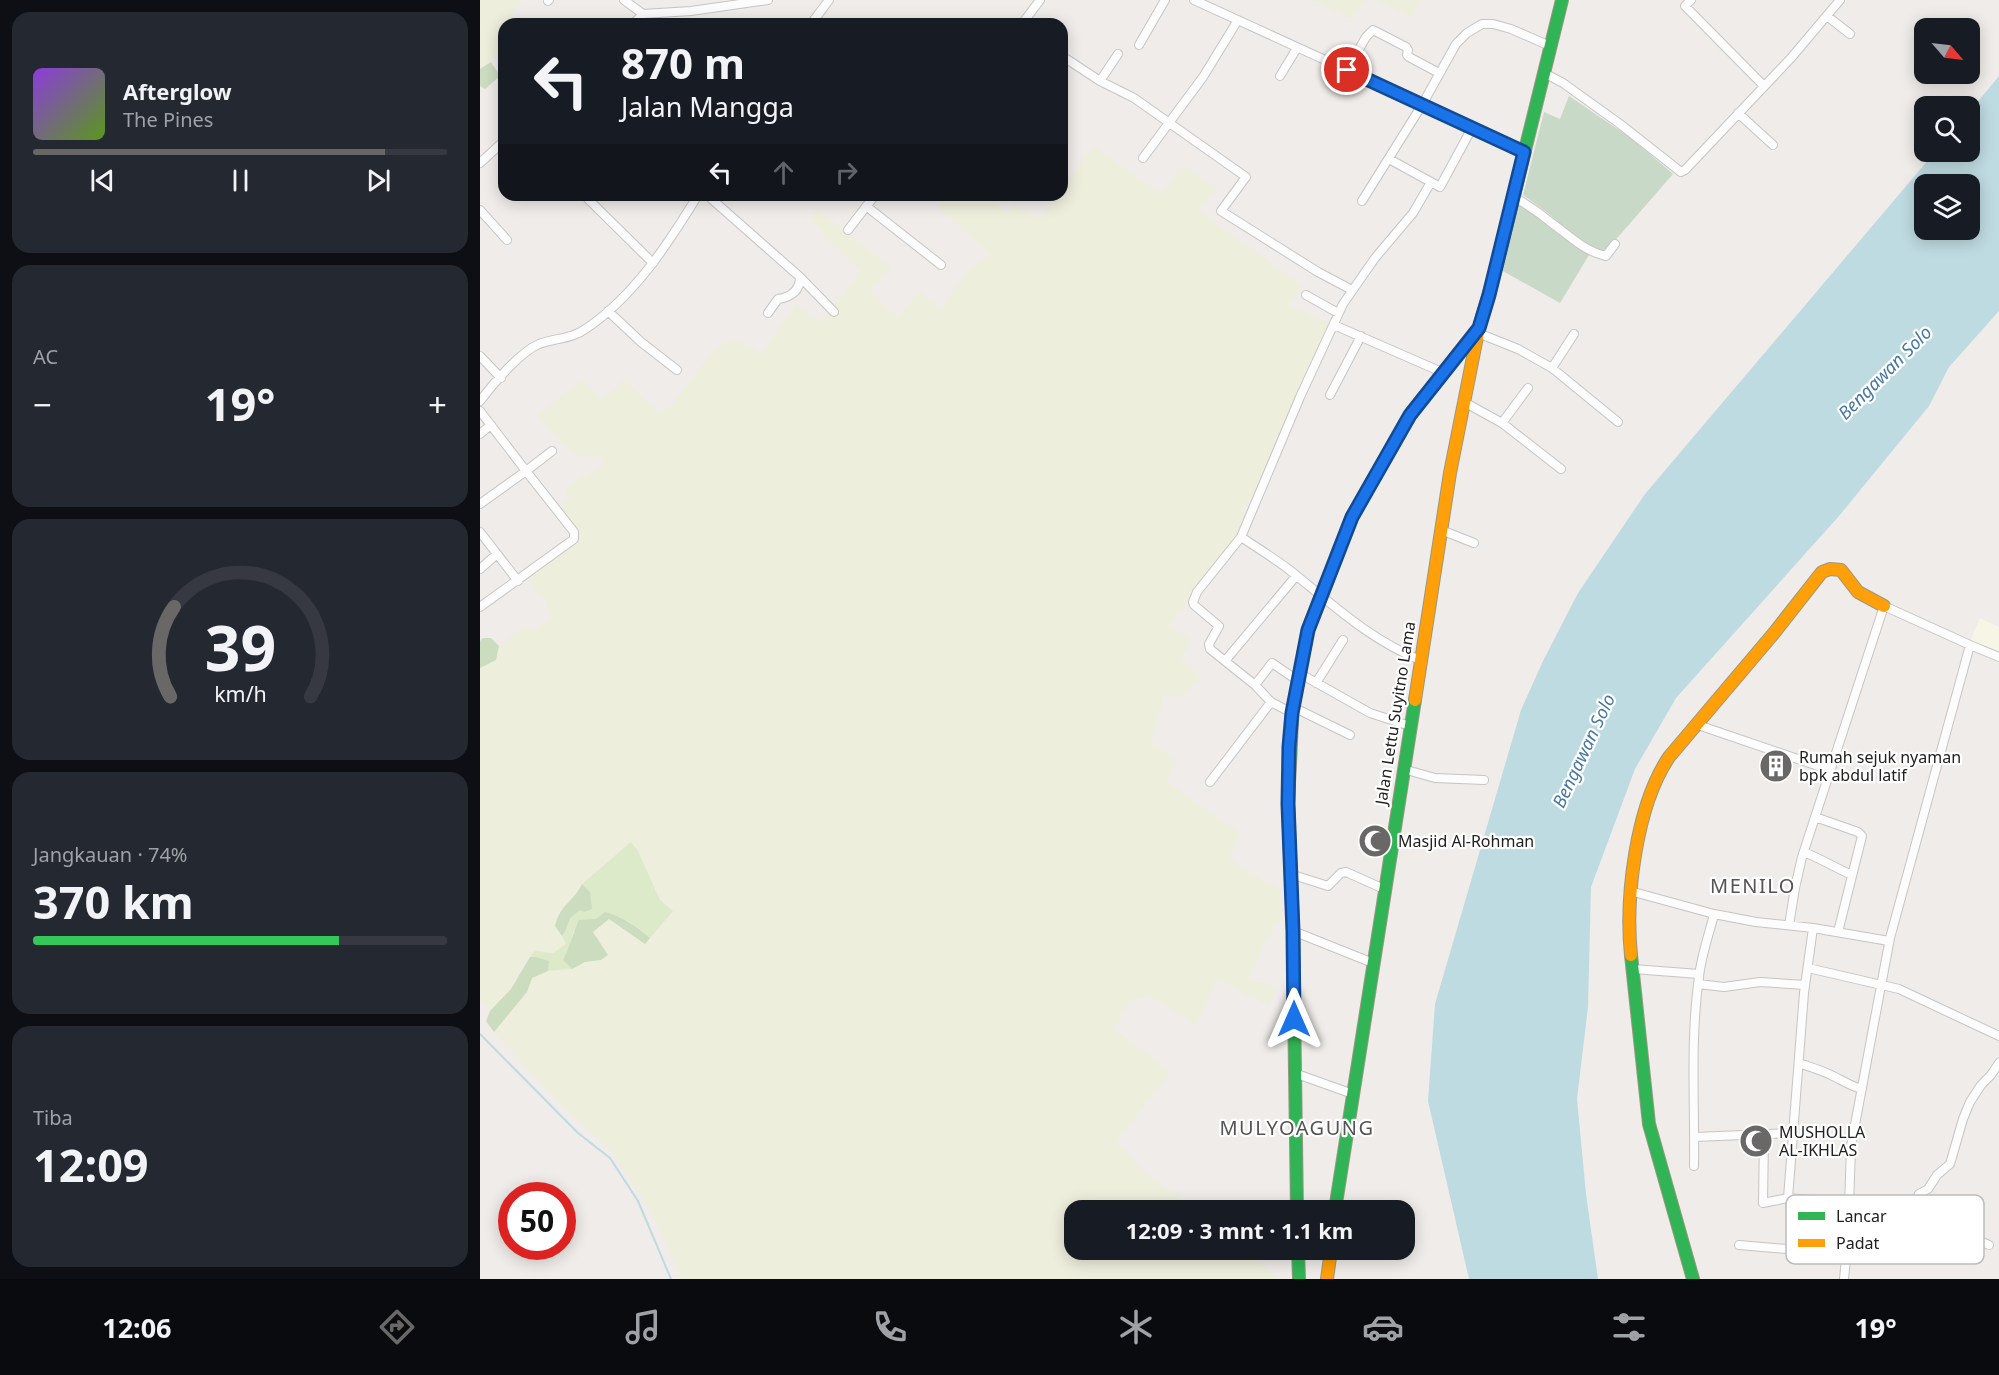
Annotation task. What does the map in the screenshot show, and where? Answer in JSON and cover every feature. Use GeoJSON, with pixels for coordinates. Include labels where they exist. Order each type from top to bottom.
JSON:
{"type":"FeatureCollection","features":[{"type":"Feature","properties":{"kind":"main road","name":"Jalan Lettu Suyitno Lama"},"geometry":{"type":"LineString","coordinates":[[1337,1200],[1450,473],[1478,330],[1514,196],[1562,0]]}},
{"type":"Feature","properties":{"kind":"main road"},"geometry":{"type":"LineString","coordinates":[[1297,1200],[1293,931],[1288,804],[1292,710],[1298,676],[1308,630],[1352,517],[1410,415],[1478,330]]}},
{"type":"Feature","properties":{"kind":"main road"},"geometry":{"type":"LineString","coordinates":[[1458,356],[1465,352],[1470,354],[1472,364]]}},
{"type":"Feature","properties":{"kind":"main road"},"geometry":{"type":"LineString","coordinates":[[1693,1279],[1649,1124],[1629,932],[1629,891],[1635,856],[1654,782],[1662,766],[1695,724],[1787,619],[1822,572],[1829,569],[1841,571],[1848,576],[1857,592],[1884,606]]}},
{"type":"Feature","properties":{"kind":"main road"},"geometry":{"type":"LineString","coordinates":[[1298,1260],[1299,1279]]}},
{"type":"Feature","properties":{"kind":"main road"},"geometry":{"type":"LineString","coordinates":[[1327,1279],[1330,1260]]}},
{"type":"Feature","properties":{"kind":"street"},"geometry":{"type":"LineString","coordinates":[[624,0],[643,15]]}},
{"type":"Feature","properties":{"kind":"street"},"geometry":{"type":"LineString","coordinates":[[690,11],[697,0]]}},
{"type":"Feature","properties":{"kind":"street"},"geometry":{"type":"LineString","coordinates":[[640,18],[643,15],[768,0]]}},
{"type":"Feature","properties":{"kind":"street"},"geometry":{"type":"LineString","coordinates":[[816,18],[829,0]]}},
{"type":"Feature","properties":{"kind":"street"},"geometry":{"type":"LineString","coordinates":[[1026,18],[1040,0]]}},
{"type":"Feature","properties":{"kind":"street"},"geometry":{"type":"LineString","coordinates":[[1139,45],[1165,0]]}},
{"type":"Feature","properties":{"kind":"street"},"geometry":{"type":"LineString","coordinates":[[1194,0],[1524,152]]}},
{"type":"Feature","properties":{"kind":"street"},"geometry":{"type":"LineString","coordinates":[[1691,0],[1685,6],[1764,86]]}},
{"type":"Feature","properties":{"kind":"street"},"geometry":{"type":"LineString","coordinates":[[1544,73],[1563,83],[1620,124],[1681,172],[1764,86],[1838,1]]}},
{"type":"Feature","properties":{"kind":"street"},"geometry":{"type":"LineString","coordinates":[[1827,16],[1850,34]]}},
{"type":"Feature","properties":{"kind":"street"},"geometry":{"type":"LineString","coordinates":[[1143,158],[1206,72],[1238,20]]}},
{"type":"Feature","properties":{"kind":"street"},"geometry":{"type":"LineString","coordinates":[[1362,201],[1422,105],[1456,44],[1474,27],[1482,24],[1511,29],[1550,46]]}},
{"type":"Feature","properties":{"kind":"street"},"geometry":{"type":"LineString","coordinates":[[1347,70],[1366,37],[1373,30],[1406,47],[1409,57],[1439,73]]}},
{"type":"Feature","properties":{"kind":"street"},"geometry":{"type":"LineString","coordinates":[[1280,76],[1297,48]]}},
{"type":"Feature","properties":{"kind":"street"},"geometry":{"type":"LineString","coordinates":[[1100,81],[1118,54]]}},
{"type":"Feature","properties":{"kind":"street"},"geometry":{"type":"LineString","coordinates":[[1068,60],[1100,81],[1125,93],[1246,177],[1221,211],[1318,272],[1352,290]]}},
{"type":"Feature","properties":{"kind":"street"},"geometry":{"type":"LineString","coordinates":[[1738,113],[1773,145]]}},
{"type":"Feature","properties":{"kind":"street"},"geometry":{"type":"LineString","coordinates":[[1389,159],[1440,187],[1472,128]]}},
{"type":"Feature","properties":{"kind":"street"},"geometry":{"type":"LineString","coordinates":[[480,164],[498,147]]}},
{"type":"Feature","properties":{"kind":"street"},"geometry":{"type":"LineString","coordinates":[[1350,735],[1271,702],[1255,685],[1209,646],[1219,626],[1193,602],[1197,592],[1241,537],[1338,313],[1352,290],[1413,213],[1431,182]]}},
{"type":"Feature","properties":{"kind":"street"},"geometry":{"type":"LineString","coordinates":[[1514,196],[1576,244],[1594,253],[1606,256],[1615,244]]}},
{"type":"Feature","properties":{"kind":"street"},"geometry":{"type":"LineString","coordinates":[[590,201],[653,263]]}},
{"type":"Feature","properties":{"kind":"street"},"geometry":{"type":"LineString","coordinates":[[480,401],[535,346],[575,335],[588,328],[608,311],[653,263],[670,241],[694,201]]}},
{"type":"Feature","properties":{"kind":"street"},"geometry":{"type":"LineString","coordinates":[[714,201],[800,277],[834,312]]}},
{"type":"Feature","properties":{"kind":"street"},"geometry":{"type":"LineString","coordinates":[[849,230],[870,201]]}},
{"type":"Feature","properties":{"kind":"street"},"geometry":{"type":"LineString","coordinates":[[866,206],[941,266]]}},
{"type":"Feature","properties":{"kind":"street"},"geometry":{"type":"LineString","coordinates":[[480,210],[507,240]]}},
{"type":"Feature","properties":{"kind":"street"},"geometry":{"type":"LineString","coordinates":[[768,313],[778,299],[791,296],[795,292],[800,277]]}},
{"type":"Feature","properties":{"kind":"street"},"geometry":{"type":"LineString","coordinates":[[1306,296],[1338,313]]}},
{"type":"Feature","properties":{"kind":"street"},"geometry":{"type":"LineString","coordinates":[[608,311],[641,342],[678,370]]}},
{"type":"Feature","properties":{"kind":"street"},"geometry":{"type":"LineString","coordinates":[[1334,325],[1444,373]]}},
{"type":"Feature","properties":{"kind":"street"},"geometry":{"type":"LineString","coordinates":[[1478,330],[1552,368],[1618,422]]}},
{"type":"Feature","properties":{"kind":"street"},"geometry":{"type":"LineString","coordinates":[[1552,368],[1574,334]]}},
{"type":"Feature","properties":{"kind":"street"},"geometry":{"type":"LineString","coordinates":[[1330,394],[1361,336]]}},
{"type":"Feature","properties":{"kind":"street"},"geometry":{"type":"LineString","coordinates":[[480,356],[501,378]]}},
{"type":"Feature","properties":{"kind":"street"},"geometry":{"type":"LineString","coordinates":[[1502,423],[1528,388]]}},
{"type":"Feature","properties":{"kind":"street"},"geometry":{"type":"LineString","coordinates":[[1464,402],[1502,423],[1561,469]]}},
{"type":"Feature","properties":{"kind":"street"},"geometry":{"type":"LineString","coordinates":[[480,411],[575,536],[571,542],[480,607]]}},
{"type":"Feature","properties":{"kind":"street"},"geometry":{"type":"LineString","coordinates":[[480,434],[491,425]]}},
{"type":"Feature","properties":{"kind":"street"},"geometry":{"type":"LineString","coordinates":[[480,504],[552,451]]}},
{"type":"Feature","properties":{"kind":"street"},"geometry":{"type":"LineString","coordinates":[[1441,530],[1473,543]]}},
{"type":"Feature","properties":{"kind":"street"},"geometry":{"type":"LineString","coordinates":[[480,532],[518,581]]}},
{"type":"Feature","properties":{"kind":"street"},"geometry":{"type":"LineString","coordinates":[[1241,537],[1388,645],[1420,660]]}},
{"type":"Feature","properties":{"kind":"street"},"geometry":{"type":"LineString","coordinates":[[480,569],[497,554]]}},
{"type":"Feature","properties":{"kind":"street"},"geometry":{"type":"LineString","coordinates":[[1225,661],[1296,576]]}},
{"type":"Feature","properties":{"kind":"street"},"geometry":{"type":"LineString","coordinates":[[1790,925],[1795,888],[1804,852],[1884,606],[1999,657]]}},
{"type":"Feature","properties":{"kind":"street"},"geometry":{"type":"LineString","coordinates":[[1316,683],[1343,640]]}},
{"type":"Feature","properties":{"kind":"street"},"geometry":{"type":"LineString","coordinates":[[1849,1195],[1851,1146],[1889,941],[1970,645]]}},
{"type":"Feature","properties":{"kind":"street"},"geometry":{"type":"LineString","coordinates":[[1255,685],[1272,663],[1370,712],[1410,726]]}},
{"type":"Feature","properties":{"kind":"street"},"geometry":{"type":"LineString","coordinates":[[1210,783],[1271,702]]}},
{"type":"Feature","properties":{"kind":"street"},"geometry":{"type":"LineString","coordinates":[[1695,724],[1830,770]]}},
{"type":"Feature","properties":{"kind":"street"},"geometry":{"type":"LineString","coordinates":[[1403,769],[1435,778],[1484,780]]}},
{"type":"Feature","properties":{"kind":"street"},"geometry":{"type":"LineString","coordinates":[[1815,817],[1861,834],[1862,839],[1838,932]]}},
{"type":"Feature","properties":{"kind":"street"},"geometry":{"type":"LineString","coordinates":[[1804,852],[1827,861],[1832,866],[1852,875]]}},
{"type":"Feature","properties":{"kind":"street"},"geometry":{"type":"LineString","coordinates":[[1290,874],[1328,886],[1341,873],[1346,872],[1384,889]]}},
{"type":"Feature","properties":{"kind":"street"},"geometry":{"type":"LineString","coordinates":[[1629,891],[1714,914],[1889,941]]}},
{"type":"Feature","properties":{"kind":"street"},"geometry":{"type":"LineString","coordinates":[[1694,1166],[1694,1039],[1698,984],[1714,914]]}},
{"type":"Feature","properties":{"kind":"street"},"geometry":{"type":"LineString","coordinates":[[1788,1195],[1805,985],[1813,928]]}},
{"type":"Feature","properties":{"kind":"street"},"geometry":{"type":"LineString","coordinates":[[1293,931],[1374,963]]}},
{"type":"Feature","properties":{"kind":"street"},"geometry":{"type":"LineString","coordinates":[[1808,968],[1899,989],[1999,1036]]}},
{"type":"Feature","properties":{"kind":"street"},"geometry":{"type":"LineString","coordinates":[[1633,969],[1699,974]]}},
{"type":"Feature","properties":{"kind":"street"},"geometry":{"type":"LineString","coordinates":[[1698,984],[1724,987],[1760,982],[1805,985]]}},
{"type":"Feature","properties":{"kind":"street"},"geometry":{"type":"LineString","coordinates":[[1799,1063],[1828,1073],[1849,1085],[1862,1089]]}},
{"type":"Feature","properties":{"kind":"street"},"geometry":{"type":"LineString","coordinates":[[1919,1195],[1920,1192],[1928,1189],[1937,1175],[1952,1160],[1962,1119],[1970,1102],[1999,1063]]}},
{"type":"Feature","properties":{"kind":"street"},"geometry":{"type":"LineString","coordinates":[[1294,1073],[1353,1094]]}},
{"type":"Feature","properties":{"kind":"street"},"geometry":{"type":"LineString","coordinates":[[1694,1137],[1793,1133]]}},
{"type":"Feature","properties":{"kind":"street"},"geometry":{"type":"LineString","coordinates":[[1764,1135],[1762,1203],[1786,1198]]}},
{"type":"Feature","properties":{"kind":"street"},"geometry":{"type":"LineString","coordinates":[[1984,1243],[1989,1245]]}},
{"type":"Feature","properties":{"kind":"street"},"geometry":{"type":"LineString","coordinates":[[1739,1245],[1786,1249]]}},
{"type":"Feature","properties":{"kind":"street"},"geometry":{"type":"LineString","coordinates":[[1844,1279],[1846,1264]]}},
{"type":"Feature","properties":{"kind":"shaded area"},"geometry":{"type":"Polygon","coordinates":[[[1980,618],[1999,627],[1999,654],[1970,641],[1980,618]]]}},
{"type":"Feature","properties":{"kind":"green space"},"geometry":{"type":"Polygon","coordinates":[[[480,0],[522,0],[511,15],[513,18],[498,18],[498,56],[480,69],[480,0]]]}},
{"type":"Feature","properties":{"kind":"green space"},"geometry":{"type":"Polygon","coordinates":[[[1312,0],[1365,0],[1351,19],[1312,0]]]}},
{"type":"Feature","properties":{"kind":"green space"},"geometry":{"type":"Polygon","coordinates":[[[1376,0],[1421,0],[1411,17],[1376,0]]]}},
{"type":"Feature","properties":{"kind":"green space"},"geometry":{"type":"Polygon","coordinates":[[[491,62],[498,73],[498,78],[485,89],[480,86],[480,69],[491,62]]]}},
{"type":"Feature","properties":{"kind":"green space"},"geometry":{"type":"Polygon","coordinates":[[[1569,96],[1632,139],[1673,174],[1605,252],[1577,239],[1548,213],[1523,195],[1544,112],[1560,119],[1569,96]]]}},
{"type":"Feature","properties":{"kind":"green space"},"geometry":{"type":"Polygon","coordinates":[[[1093,146],[1162,194],[1183,165],[1216,188],[1199,211],[1301,285],[1290,306],[1330,323],[1258,492],[1245,502],[1238,532],[1170,625],[1191,642],[1181,659],[1200,677],[1185,696],[1164,695],[1151,743],[1177,761],[1166,781],[1240,834],[1229,858],[1280,890],[1281,921],[1275,926],[1270,936],[1263,941],[1262,950],[1251,968],[1249,979],[1277,988],[1269,1006],[1218,979],[1195,1025],[1148,996],[1132,1000],[1113,1029],[1162,1065],[1169,1074],[1116,1142],[1145,1173],[1183,1200],[1064,1200],[1064,1260],[1259,1260],[1279,1279],[682,1279],[647,1205],[612,1152],[559,1103],[494,1032],[527,992],[532,978],[548,971],[572,969],[585,962],[601,960],[608,955],[593,932],[609,918],[645,944],[673,911],[660,900],[638,851],[583,884],[578,893],[558,913],[555,926],[566,944],[553,953],[535,951],[522,968],[511,989],[490,1011],[480,1000],[480,668],[496,660],[499,646],[524,627],[537,629],[549,619],[547,600],[536,593],[528,577],[582,536],[559,508],[569,498],[564,492],[574,481],[604,467],[603,458],[574,454],[538,416],[577,383],[584,380],[602,400],[624,380],[659,413],[669,408],[715,349],[734,339],[762,354],[796,304],[820,322],[861,271],[828,240],[811,219],[818,210],[891,268],[870,292],[897,317],[920,292],[941,309],[969,269],[990,255],[938,207],[943,201],[993,201],[1007,213],[1015,205],[1040,219],[1053,201],[1068,201],[1068,181],[1093,146]]]}},
{"type":"Feature","properties":{"kind":"green space"},"geometry":{"type":"Polygon","coordinates":[[[1518,203],[1589,255],[1560,303],[1501,270],[1518,203]]]}},
{"type":"Feature","properties":{"kind":"green space"},"geometry":{"type":"Polygon","coordinates":[[[483,638],[491,638],[499,646],[496,660],[480,668],[480,641],[483,638]]]}},
{"type":"Feature","properties":{"kind":"green space"},"geometry":{"type":"Polygon","coordinates":[[[631,842],[638,851],[660,900],[673,911],[650,938],[630,922],[621,918],[605,917],[596,920],[573,932],[570,948],[563,959],[572,969],[548,971],[548,961],[530,957],[535,951],[553,953],[566,944],[562,936],[570,918],[580,909],[590,892],[582,884],[631,842]]]}},
{"type":"Feature","properties":{"kind":"green space"},"geometry":{"type":"Polygon","coordinates":[[[582,884],[590,892],[592,909],[584,912],[580,910],[570,918],[562,936],[555,926],[557,919],[582,884]]]}},
{"type":"Feature","properties":{"kind":"green space"},"geometry":{"type":"Polygon","coordinates":[[[605,912],[629,922],[650,938],[645,944],[609,919],[593,932],[608,955],[601,960],[585,962],[572,969],[563,960],[579,920],[596,919],[605,912]]]}},
{"type":"Feature","properties":{"kind":"green space"},"geometry":{"type":"Polygon","coordinates":[[[530,957],[549,961],[548,971],[532,978],[527,992],[494,1032],[486,1021],[490,1011],[511,989],[530,957]]]}},
{"type":"Feature","properties":{"kind":"water","name":"Bengawan Solo"},"geometry":{"type":"Polygon","coordinates":[[[1999,76],[1999,311],[1949,367],[1929,406],[1839,516],[1676,698],[1635,769],[1591,887],[1588,1007],[1577,1099],[1586,1194],[1598,1279],[1469,1279],[1428,1101],[1435,1004],[1521,710],[1578,593],[1645,494],[1914,177],[1914,240],[1980,240],[1980,174],[1916,174],[1927,162],[1980,162],[1980,99],[1999,76]]]}},
{"type":"Feature","properties":{"kind":"waterway"},"geometry":{"type":"LineString","coordinates":[[480,1034],[578,1133],[610,1158],[638,1201],[671,1279]]}},
{"type":"Feature","properties":{"kind":"traffic: fast"},"geometry":{"type":"LineString","coordinates":[[1417,406],[1479,328],[1562,0]]}},
{"type":"Feature","properties":{"kind":"traffic: fast"},"geometry":{"type":"LineString","coordinates":[[1337,1200],[1415,700]]}},
{"type":"Feature","properties":{"kind":"traffic: fast"},"geometry":{"type":"LineString","coordinates":[[1291,743],[1288,804],[1293,931],[1297,1200]]}},
{"type":"Feature","properties":{"kind":"traffic: fast"},"geometry":{"type":"LineString","coordinates":[[1631,955],[1649,1124],[1693,1279]]}},
{"type":"Feature","properties":{"kind":"traffic: fast"},"geometry":{"type":"LineString","coordinates":[[1298,1260],[1299,1279]]}},
{"type":"Feature","properties":{"kind":"traffic: slow"},"geometry":{"type":"LineString","coordinates":[[1415,700],[1450,473],[1478,332]]}},
{"type":"Feature","properties":{"kind":"traffic: slow"},"geometry":{"type":"LineString","coordinates":[[1291,743],[1292,713],[1308,630],[1352,517],[1417,406]]}},
{"type":"Feature","properties":{"kind":"traffic: slow"},"geometry":{"type":"LineString","coordinates":[[1631,955],[1630,906],[1635,853],[1648,800],[1669,757],[1774,633],[1822,572],[1830,569],[1841,570],[1858,592],[1884,606]]}},
{"type":"Feature","properties":{"kind":"traffic: slow"},"geometry":{"type":"LineString","coordinates":[[1327,1279],[1330,1260]]}},
{"type":"Feature","properties":{"kind":"place","name":"Rumah sejuk nyaman bpk abdul latif"},"geometry":{"type":"Point","coordinates":[1776,766]}},
{"type":"Feature","properties":{"kind":"place","name":"Masjid Al-Rohman"},"geometry":{"type":"Point","coordinates":[1375,841]}},
{"type":"Feature","properties":{"kind":"place","name":"MUSHOLLA AL-IKHLAS"},"geometry":{"type":"Point","coordinates":[1756,1141]}},
{"type":"Feature","properties":{"kind":"district","name":"MENILO"},"geometry":{"type":"Point","coordinates":[1753,886]}},
{"type":"Feature","properties":{"kind":"district","name":"MULYOAGUNG"},"geometry":{"type":"Point","coordinates":[1297,1128]}},
{"type":"Feature","properties":{"kind":"route"},"geometry":{"type":"LineString","coordinates":[[1294,1019],[1288,804],[1289,747],[1292,713],[1308,630],[1352,517],[1410,415],[1479,328],[1524,152],[1347,70]]}}]}
